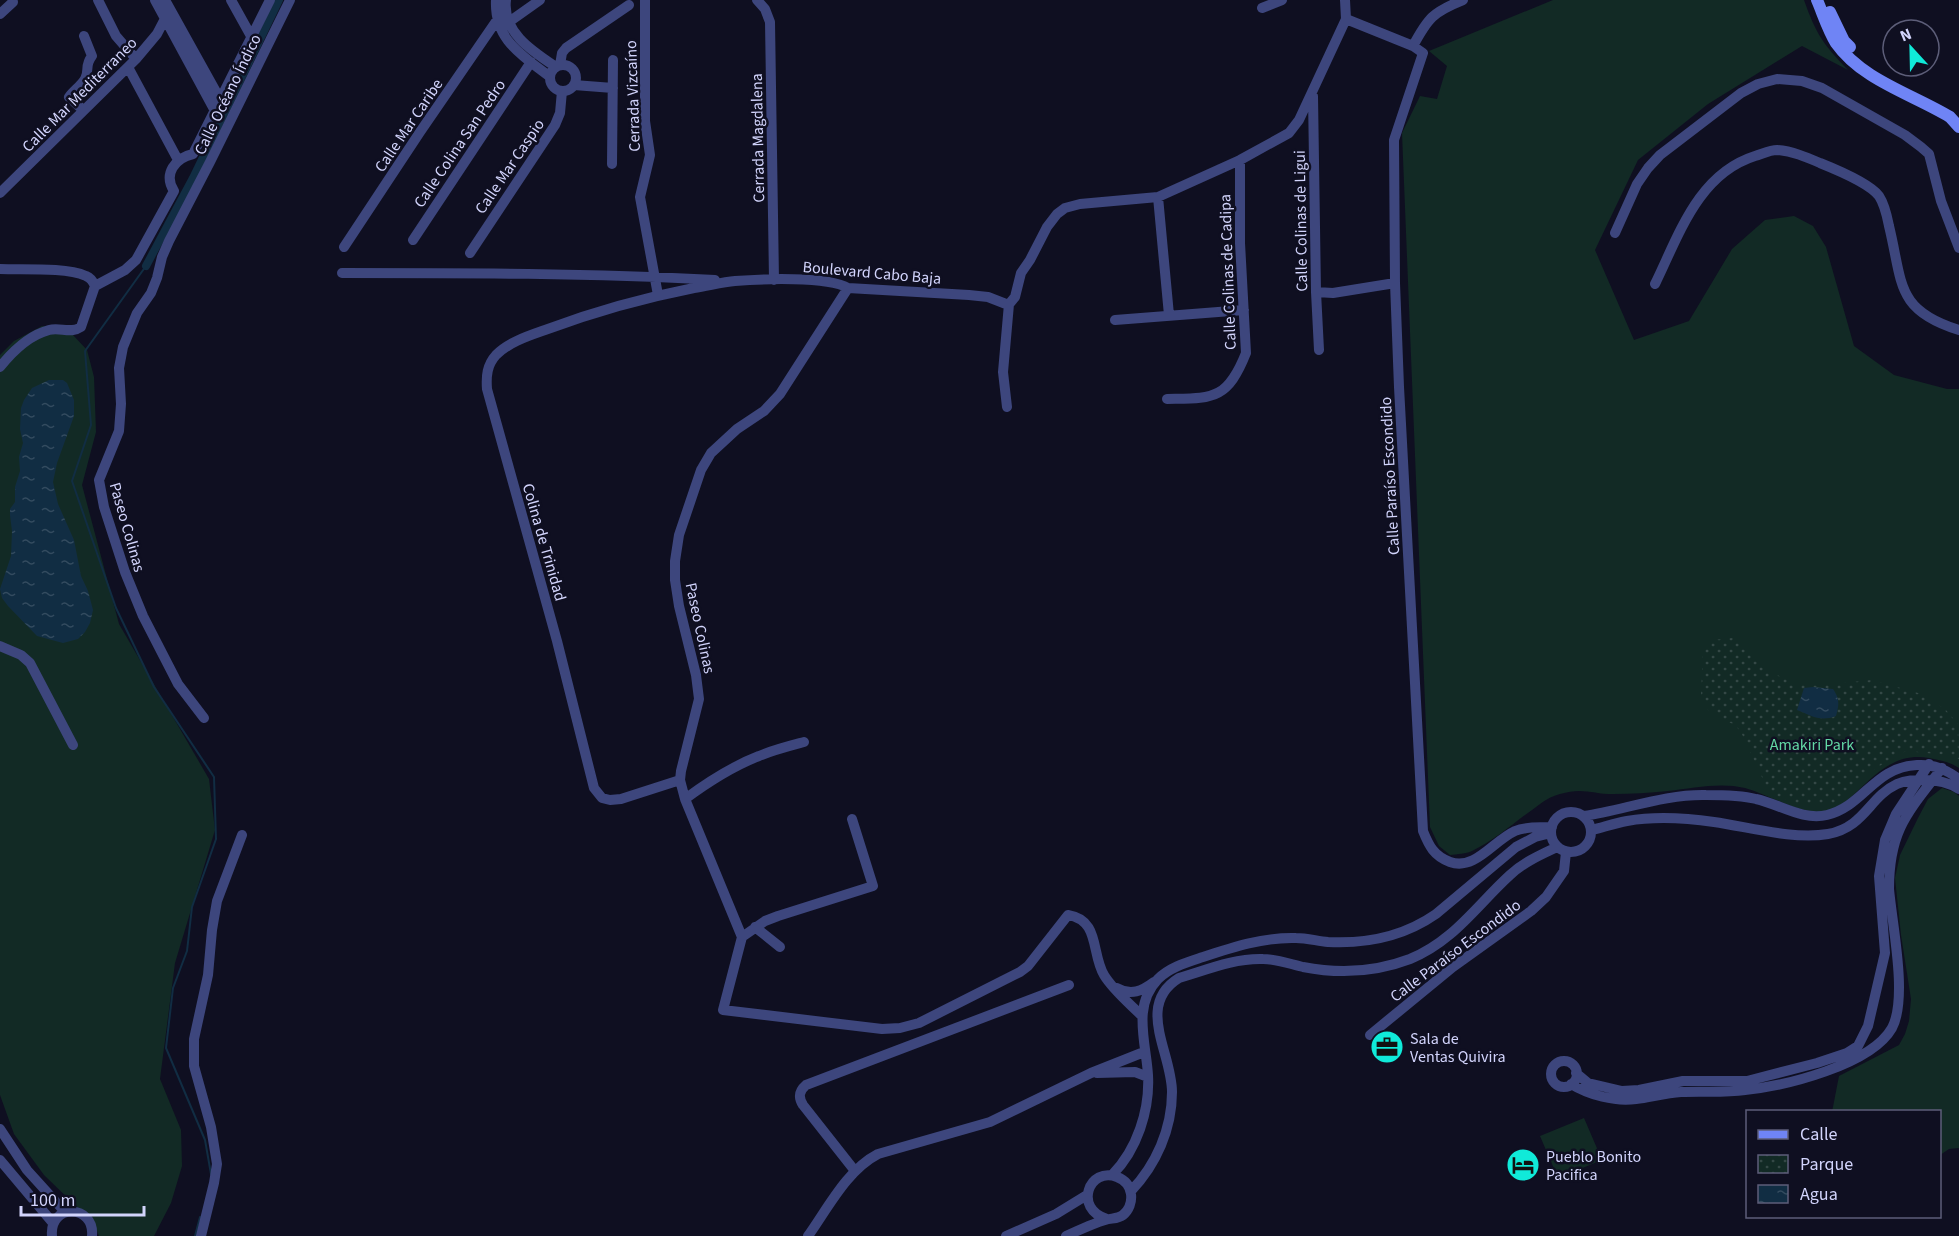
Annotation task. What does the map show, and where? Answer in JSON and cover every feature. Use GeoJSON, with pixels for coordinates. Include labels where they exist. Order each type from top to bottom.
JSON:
{"type":"FeatureCollection","features":[{"type":"Feature","properties":{"kind":"street"},"geometry":{"type":"LineString","coordinates":[[98,0],[132,63],[178,160]]}},
{"type":"Feature","properties":{"kind":"street"},"geometry":{"type":"LineString","coordinates":[[155,0],[167,11],[217,104]]}},
{"type":"Feature","properties":{"kind":"street"},"geometry":{"type":"LineString","coordinates":[[231,0],[251,36]]}},
{"type":"Feature","properties":{"kind":"street","name":"Calle Océano Índico"},"geometry":{"type":"LineString","coordinates":[[202,158],[217,104],[270,0]]}},
{"type":"Feature","properties":{"kind":"street","name":"Calle Océano Índico"},"geometry":{"type":"LineString","coordinates":[[202,158],[178,160],[170,176],[170,185],[182,196],[202,158],[234,110],[290,0]]}},
{"type":"Feature","properties":{"kind":"street"},"geometry":{"type":"LineString","coordinates":[[496,0],[497,20],[506,38],[550,77],[553,87],[566,91],[574,85],[576,73],[567,65],[558,66],[528,47],[518,37],[505,10],[506,0]]}},
{"type":"Feature","properties":{"kind":"street"},"geometry":{"type":"LineString","coordinates":[[509,22],[540,0]]}},
{"type":"Feature","properties":{"kind":"street","name":"Cerrada Vizcaíno"},"geometry":{"type":"LineString","coordinates":[[645,0],[645,121],[650,155],[640,197],[658,295]]}},
{"type":"Feature","properties":{"kind":"street","name":"Cerrada Magdalena"},"geometry":{"type":"LineString","coordinates":[[757,0],[765,9],[770,22],[774,280]]}},
{"type":"Feature","properties":{"kind":"street"},"geometry":{"type":"LineString","coordinates":[[1263,8],[1282,0]]}},
{"type":"Feature","properties":{"kind":"street"},"geometry":{"type":"LineString","coordinates":[[1007,407],[1003,372],[1009,304],[1015,297],[1021,273],[1057,214],[1065,208],[1080,204],[1158,197],[1240,160],[1288,133],[1299,120],[1346,19],[1345,0]]}},
{"type":"Feature","properties":{"kind":"street"},"geometry":{"type":"LineString","coordinates":[[1346,19],[1413,46],[1431,16],[1463,0]]}},
{"type":"Feature","properties":{"kind":"street"},"geometry":{"type":"LineString","coordinates":[[1816,0],[1830,33],[1849,58],[1874,77],[1955,115]]}},
{"type":"Feature","properties":{"kind":"street"},"geometry":{"type":"LineString","coordinates":[[1824,0],[1845,41],[1858,56],[1874,69],[1955,115],[1959,127]]}},
{"type":"Feature","properties":{"kind":"street"},"geometry":{"type":"LineString","coordinates":[[0,14],[13,2]]}},
{"type":"Feature","properties":{"kind":"street"},"geometry":{"type":"LineString","coordinates":[[550,77],[566,48],[629,5]]}},
{"type":"Feature","properties":{"kind":"street","name":"Calle Mar Mediterraneo"},"geometry":{"type":"LineString","coordinates":[[0,193],[132,63],[157,34],[167,11]]}},
{"type":"Feature","properties":{"kind":"street","name":"Calle Mar Caribe"},"geometry":{"type":"LineString","coordinates":[[344,247],[497,20]]}},
{"type":"Feature","properties":{"kind":"street"},"geometry":{"type":"LineString","coordinates":[[83,110],[69,97],[85,80],[87,64],[92,56],[84,36]]}},
{"type":"Feature","properties":{"kind":"street","name":"Calle Paraíso Escondido"},"geometry":{"type":"LineString","coordinates":[[1413,46],[1423,55],[1394,140],[1395,283],[1423,831],[1432,851],[1457,864],[1474,860],[1495,843],[1517,830],[1525,828],[1551,830]]}},
{"type":"Feature","properties":{"kind":"street"},"geometry":{"type":"LineString","coordinates":[[612,164],[613,60]]}},
{"type":"Feature","properties":{"kind":"street","name":"Calle Colina San Pedro"},"geometry":{"type":"LineString","coordinates":[[413,240],[531,62]]}},
{"type":"Feature","properties":{"kind":"street"},"geometry":{"type":"LineString","coordinates":[[1615,232],[1638,184],[1660,155],[1741,93],[1758,84],[1777,79],[1802,81],[1822,88],[1905,135],[1929,154],[1941,201],[1959,248]]}},
{"type":"Feature","properties":{"kind":"street"},"geometry":{"type":"LineString","coordinates":[[574,85],[613,88]]}},
{"type":"Feature","properties":{"kind":"street","name":"Calle Mar Caspio"},"geometry":{"type":"LineString","coordinates":[[470,253],[555,125],[560,113],[562,91]]}},
{"type":"Feature","properties":{"kind":"street","name":"Calle Colinas de Ligui"},"geometry":{"type":"LineString","coordinates":[[1313,92],[1319,350]]}},
{"type":"Feature","properties":{"kind":"street"},"geometry":{"type":"LineString","coordinates":[[1655,284],[1692,209],[1704,190],[1723,171],[1747,158],[1774,150],[1802,155],[1870,188],[1885,208],[1896,263],[1903,288],[1911,303],[1926,317],[1959,330]]}},
{"type":"Feature","properties":{"kind":"street","name":"Calle Colinas de Cadipa"},"geometry":{"type":"LineString","coordinates":[[1167,399],[1203,398],[1217,395],[1239,371],[1246,353],[1240,243],[1240,160]]}},
{"type":"Feature","properties":{"kind":"street"},"geometry":{"type":"LineString","coordinates":[[0,367],[30,338],[50,330],[78,330],[95,286],[124,270],[136,260],[182,196]]}},
{"type":"Feature","properties":{"kind":"street","name":"Paseo Colinas"},"geometry":{"type":"LineString","coordinates":[[182,196],[162,257],[158,279],[148,299],[137,313],[123,347],[118,368],[121,404],[119,431],[99,480],[104,507],[125,572],[143,616],[178,684],[204,718]]}},
{"type":"Feature","properties":{"kind":"street"},"geometry":{"type":"LineString","coordinates":[[1158,197],[1169,315]]}},
{"type":"Feature","properties":{"kind":"street"},"geometry":{"type":"LineString","coordinates":[[0,269],[80,274],[91,279],[95,286]]}},
{"type":"Feature","properties":{"kind":"street","name":"Boulevard Cabo Baja"},"geometry":{"type":"LineString","coordinates":[[342,273],[495,273],[654,276],[734,281],[830,281],[848,288],[969,295],[988,297],[1009,304]]}},
{"type":"Feature","properties":{"kind":"street","name":"Boulevard Cabo Baja"},"geometry":{"type":"LineString","coordinates":[[553,327],[596,312],[658,295],[734,281]]}},
{"type":"Feature","properties":{"kind":"street"},"geometry":{"type":"LineString","coordinates":[[1316,292],[1333,293],[1395,283]]}},
{"type":"Feature","properties":{"kind":"street","name":"Paseo Colinas"},"geometry":{"type":"LineString","coordinates":[[741,938],[685,799],[680,780],[699,699],[675,580],[679,535],[701,470],[711,453],[737,429],[764,411],[775,399],[848,288]]}},
{"type":"Feature","properties":{"kind":"street"},"geometry":{"type":"LineString","coordinates":[[1115,320],[1244,310]]}},
{"type":"Feature","properties":{"kind":"street","name":"Colina de Trinidad"},"geometry":{"type":"LineString","coordinates":[[553,327],[502,349],[490,363],[486,377],[487,389],[557,641],[592,783],[602,798],[621,799],[680,780]]}},
{"type":"Feature","properties":{"kind":"street"},"geometry":{"type":"LineString","coordinates":[[0,646],[21,655],[30,663],[73,745]]}},
{"type":"Feature","properties":{"kind":"street"},"geometry":{"type":"LineString","coordinates":[[685,799],[744,762],[804,742]]}},
{"type":"Feature","properties":{"kind":"street"},"geometry":{"type":"LineString","coordinates":[[1561,849],[1551,830],[1554,821],[1565,813],[1572,812],[1584,816],[1678,797],[1703,795],[1753,798],[1794,812],[1821,816],[1834,813],[1855,801],[1887,773],[1906,765],[1929,764],[1942,768],[1959,778]]}},
{"type":"Feature","properties":{"kind":"street"},"geometry":{"type":"LineString","coordinates":[[1929,764],[1896,814],[1885,840],[1879,876],[1885,953],[1868,1026],[1858,1046],[1847,1053],[1818,1063],[1747,1081],[1683,1081],[1640,1090],[1622,1091],[1591,1084],[1576,1073],[1574,1066],[1567,1062],[1559,1062],[1553,1067],[1551,1074],[1556,1084],[1564,1086],[1571,1084],[1590,1093],[1624,1100],[1680,1092],[1752,1089],[1793,1081],[1835,1068],[1866,1053],[1884,1040],[1893,1025],[1898,996],[1889,889],[1891,859],[1899,829],[1916,801],[1942,768]]}},
{"type":"Feature","properties":{"kind":"street"},"geometry":{"type":"LineString","coordinates":[[1592,830],[1626,821],[1665,819],[1697,820],[1796,834],[1824,834],[1840,831],[1856,822],[1887,790],[1906,781],[1933,780],[1945,782],[1959,789]]}},
{"type":"Feature","properties":{"kind":"street"},"geometry":{"type":"LineString","coordinates":[[1131,1191],[1155,1161],[1164,1140],[1169,1119],[1172,1092],[1157,1014],[1158,1002],[1170,984],[1179,978],[1245,960],[1264,958],[1304,967],[1348,971],[1382,968],[1411,958],[1429,950],[1450,935],[1524,863],[1561,849],[1572,853],[1585,848],[1592,836],[1592,830],[1584,816]]}},
{"type":"Feature","properties":{"kind":"street"},"geometry":{"type":"LineString","coordinates":[[852,819],[873,886],[778,916],[755,927],[741,938],[723,1010],[882,1029],[900,1028],[919,1023],[1020,972],[1028,966],[1068,915],[1081,919],[1089,928],[1100,965],[1111,985],[1142,1016]]}},
{"type":"Feature","properties":{"kind":"street"},"geometry":{"type":"LineString","coordinates":[[1111,985],[1128,993],[1143,989],[1176,967],[1269,939],[1296,938],[1359,942],[1395,936],[1436,914],[1516,848],[1551,830]]}},
{"type":"Feature","properties":{"kind":"street"},"geometry":{"type":"LineString","coordinates":[[201,1236],[217,1164],[211,1127],[194,1066],[193,1051],[208,975],[217,901],[242,836]]}},
{"type":"Feature","properties":{"kind":"street","name":"Calle Paraíso Escondido"},"geometry":{"type":"LineString","coordinates":[[1370,1035],[1453,967],[1531,911],[1546,897],[1564,871],[1561,849]]}},
{"type":"Feature","properties":{"kind":"street"},"geometry":{"type":"LineString","coordinates":[[755,927],[780,947]]}},
{"type":"Feature","properties":{"kind":"street"},"geometry":{"type":"LineString","coordinates":[[1112,1175],[1127,1157],[1140,1131],[1148,1091],[1142,1016],[1149,991],[1157,980]]}},
{"type":"Feature","properties":{"kind":"street"},"geometry":{"type":"LineString","coordinates":[[855,1171],[803,1105],[801,1089],[806,1085],[1069,985]]}},
{"type":"Feature","properties":{"kind":"street"},"geometry":{"type":"LineString","coordinates":[[808,1236],[855,1171],[869,1158],[990,1122],[1091,1074],[1144,1052]]}},
{"type":"Feature","properties":{"kind":"street"},"geometry":{"type":"LineString","coordinates":[[1091,1074],[1135,1072],[1148,1077]]}},
{"type":"Feature","properties":{"kind":"street"},"geometry":{"type":"LineString","coordinates":[[1571,1084],[1576,1073]]}},
{"type":"Feature","properties":{"kind":"street"},"geometry":{"type":"LineString","coordinates":[[0,1129],[27,1170],[66,1212]]}},
{"type":"Feature","properties":{"kind":"street"},"geometry":{"type":"LineString","coordinates":[[0,1160],[53,1224]]}},
{"type":"Feature","properties":{"kind":"street"},"geometry":{"type":"LineString","coordinates":[[1066,1236],[1107,1220],[1116,1219],[1129,1208],[1132,1200],[1131,1191],[1120,1178],[1112,1175],[1096,1180],[1090,1186],[1087,1196],[1092,1211],[1098,1217],[1107,1220]]}},
{"type":"Feature","properties":{"kind":"street"},"geometry":{"type":"LineString","coordinates":[[1006,1236],[1056,1214],[1087,1196]]}},
{"type":"Feature","properties":{"kind":"street"},"geometry":{"type":"LineString","coordinates":[[52,1236],[53,1224],[58,1217],[66,1212],[75,1212],[88,1218],[92,1227],[92,1236]]}},
{"type":"Feature","properties":{"kind":"green space"},"geometry":{"type":"Polygon","coordinates":[[[1553,0],[1804,0],[1821,38],[1848,70],[1802,46],[1708,104],[1638,160],[1595,250],[1634,340],[1689,321],[1732,249],[1765,220],[1794,216],[1813,226],[1826,247],[1854,346],[1894,375],[1947,389],[1959,389],[1959,768],[1929,758],[1910,758],[1894,763],[1880,771],[1844,802],[1832,809],[1819,812],[1791,806],[1736,786],[1707,786],[1634,794],[1568,792],[1545,800],[1493,839],[1472,851],[1450,855],[1439,846],[1430,827],[1402,133],[1420,96],[1437,99],[1447,66],[1429,51],[1553,0]]]}},
{"type":"Feature","properties":{"kind":"green space"},"geometry":{"type":"Polygon","coordinates":[[[42,326],[64,327],[87,350],[94,377],[96,432],[82,485],[119,624],[209,779],[215,830],[175,963],[160,1079],[181,1130],[182,1166],[171,1203],[154,1236],[99,1236],[91,1216],[77,1207],[44,1175],[14,1134],[0,1095],[0,355],[14,341],[42,326]]]}},
{"type":"Feature","properties":{"kind":"green space","name":"Amakiri Park"},"geometry":{"type":"Polygon","coordinates":[[[1733,638],[1746,644],[1756,659],[1772,673],[1796,683],[1833,684],[1872,680],[1918,693],[1945,709],[1958,724],[1959,759],[1947,755],[1906,751],[1869,773],[1843,798],[1831,804],[1800,804],[1779,797],[1767,788],[1741,732],[1734,724],[1721,720],[1707,709],[1701,696],[1703,647],[1713,640],[1733,638]]]}},
{"type":"Feature","properties":{"kind":"green space"},"geometry":{"type":"Polygon","coordinates":[[[1942,788],[1959,796],[1959,1148],[1949,1149],[1941,1154],[1941,1110],[1832,1110],[1839,1076],[1899,1045],[1909,1021],[1911,999],[1895,878],[1900,855],[1928,799],[1942,788]]]}},
{"type":"Feature","properties":{"kind":"green space"},"geometry":{"type":"Polygon","coordinates":[[[1584,1118],[1602,1160],[1558,1178],[1540,1136],[1584,1118]]]}},
{"type":"Feature","properties":{"kind":"water"},"geometry":{"type":"Polygon","coordinates":[[[49,380],[63,380],[67,383],[74,400],[74,416],[57,463],[53,482],[58,504],[74,540],[81,576],[93,610],[85,632],[78,639],[63,643],[37,636],[8,606],[2,598],[0,589],[11,556],[10,509],[15,502],[15,487],[20,471],[19,457],[23,443],[20,429],[21,408],[32,388],[49,380]]]}},
{"type":"Feature","properties":{"kind":"water"},"geometry":{"type":"Polygon","coordinates":[[[1804,688],[1833,689],[1838,702],[1836,716],[1821,718],[1797,710],[1804,688]]]}},
{"type":"Feature","properties":{"kind":"waterway"},"geometry":{"type":"LineString","coordinates":[[146,266],[193,178],[279,0]]}},
{"type":"Feature","properties":{"kind":"waterway"},"geometry":{"type":"LineString","coordinates":[[146,266],[85,351],[91,425],[72,481],[116,608],[154,687],[214,777],[216,839],[192,907],[187,951],[173,988],[166,1048],[205,1140],[211,1174]]}},
{"type":"Feature","properties":{"kind":"waterway"},"geometry":{"type":"LineString","coordinates":[[195,1236],[200,1217]]}},
{"type":"Feature","properties":{"kind":"place","name":"Sala de Ventas Quivira"},"geometry":{"type":"Point","coordinates":[1387,1047]}},
{"type":"Feature","properties":{"kind":"place","name":"Pueblo Bonito Pacifica"},"geometry":{"type":"Point","coordinates":[1523,1165]}}]}
